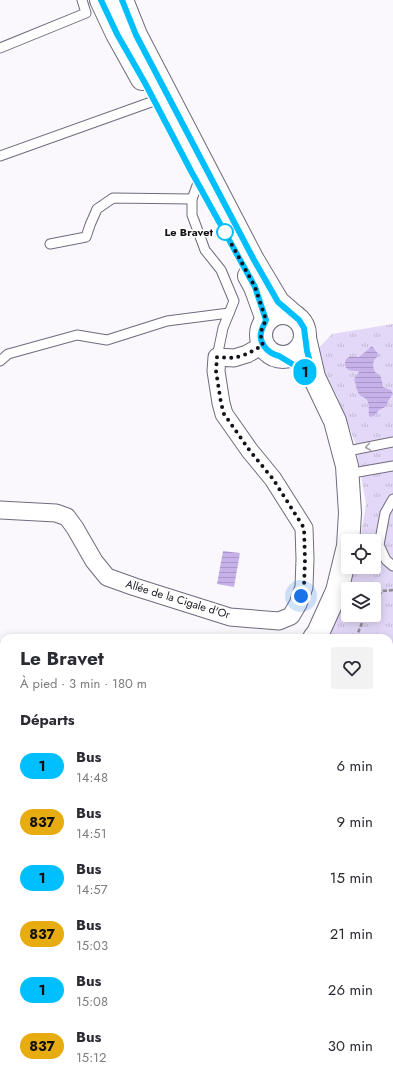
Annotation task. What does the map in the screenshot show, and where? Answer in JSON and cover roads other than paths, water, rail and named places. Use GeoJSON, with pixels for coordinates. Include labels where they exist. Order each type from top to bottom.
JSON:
{"type":"FeatureCollection","features":[{"type":"Feature","properties":{"kind":"main road"},"geometry":{"type":"LineString","coordinates":[[101,0],[117,34],[154,101],[195,191],[255,287],[266,320]]}},
{"type":"Feature","properties":{"kind":"main road"},"geometry":{"type":"LineString","coordinates":[[122,0],[136,35],[254,260],[278,302],[299,320],[304,328],[314,377],[334,421],[347,466],[350,513],[348,546],[336,591],[317,634]]}},
{"type":"Feature","properties":{"kind":"main road"},"geometry":{"type":"LineString","coordinates":[[294,316],[287,313],[278,313],[271,316],[266,320],[261,329],[261,339],[271,351],[314,377]]}},
{"type":"Feature","properties":{"kind":"main road"},"geometry":{"type":"LineString","coordinates":[[271,351],[288,356],[296,353],[305,338]]}},
{"type":"Feature","properties":{"kind":"street"},"geometry":{"type":"LineString","coordinates":[[217,357],[234,358],[247,354],[271,351]]}},
{"type":"Feature","properties":{"kind":"street","name":"Allée de la Cigale d'Or"},"geometry":{"type":"LineString","coordinates":[[0,510],[56,514],[67,517],[94,561],[107,576],[135,587],[230,617],[279,621],[291,616],[298,604],[304,586],[304,528],[273,479],[250,451],[224,414],[216,371],[217,357]]}},
{"type":"Feature","properties":{"kind":"lane"},"geometry":{"type":"LineString","coordinates":[[0,48],[86,13],[82,0]]}},
{"type":"Feature","properties":{"kind":"lane"},"geometry":{"type":"LineString","coordinates":[[0,156],[154,101]]}},
{"type":"Feature","properties":{"kind":"lane"},"geometry":{"type":"LineString","coordinates":[[50,244],[86,237],[97,209],[113,198],[195,191],[192,215],[205,250],[221,270],[234,301],[223,328],[217,357]]}},
{"type":"Feature","properties":{"kind":"lane"},"geometry":{"type":"LineString","coordinates":[[0,361],[8,354],[77,335],[107,340],[167,321],[229,313]]}},
{"type":"Feature","properties":{"kind":"lane"},"geometry":{"type":"LineString","coordinates":[[343,452],[393,442]]}},
{"type":"Feature","properties":{"kind":"lane"},"geometry":{"type":"LineString","coordinates":[[347,474],[393,466]]}},
{"type":"Feature","properties":{"kind":"lane"},"geometry":{"type":"LineString","coordinates":[[393,499],[385,513],[379,545],[386,560],[393,566]]}},
{"type":"Feature","properties":{"kind":"place","name":"Le Bravet"},"geometry":{"type":"Point","coordinates":[225,232]}}]}
